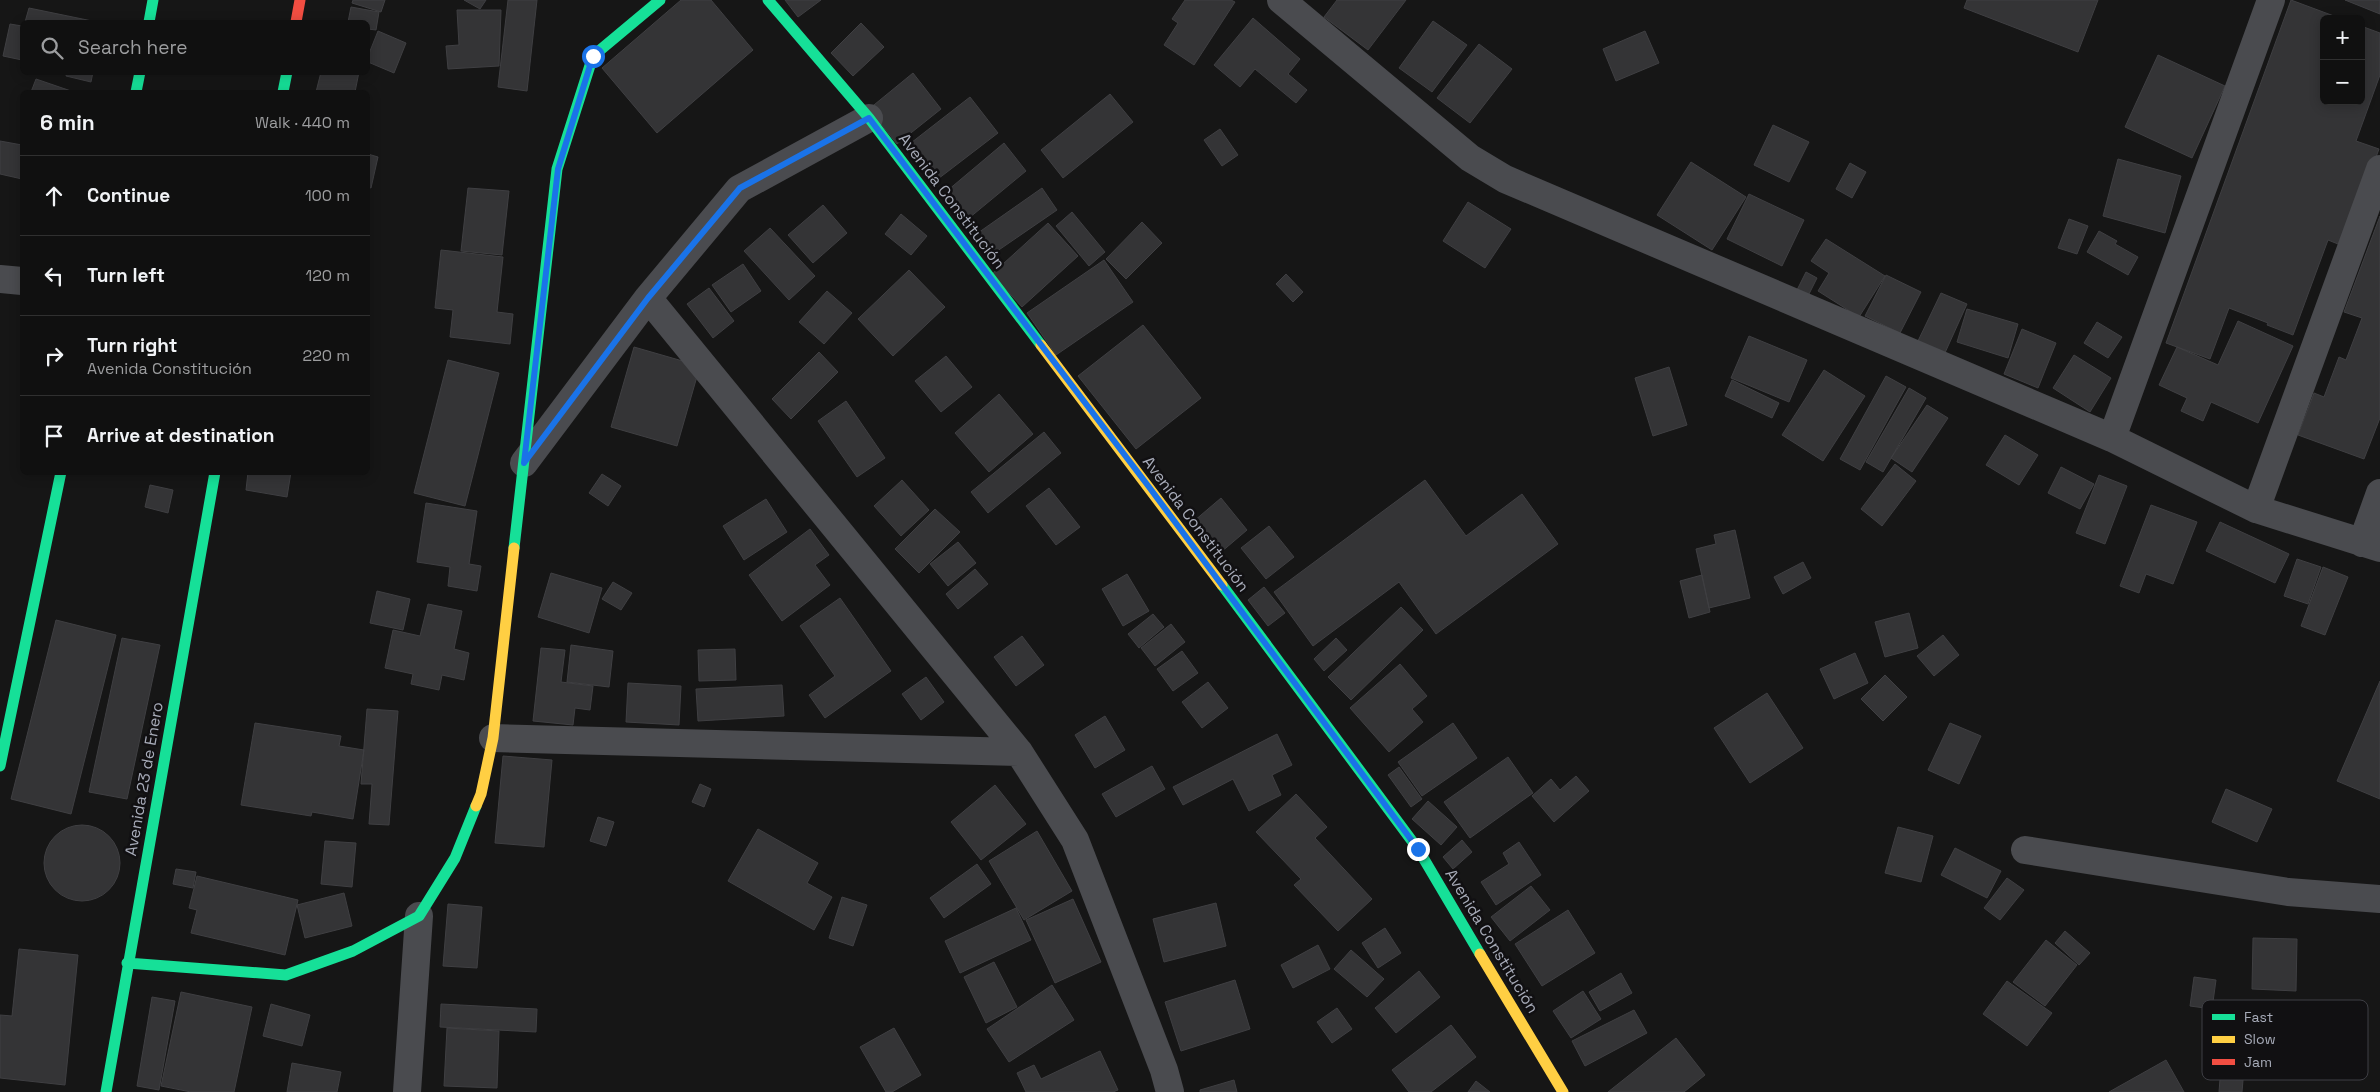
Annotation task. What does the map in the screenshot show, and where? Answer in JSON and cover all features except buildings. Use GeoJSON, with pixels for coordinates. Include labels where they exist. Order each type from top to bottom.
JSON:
{"type":"FeatureCollection","features":[{"type":"Feature","properties":{"kind":"street"},"geometry":{"type":"LineString","coordinates":[[149,20],[153,0]]}},
{"type":"Feature","properties":{"kind":"street"},"geometry":{"type":"LineString","coordinates":[[296,20],[300,0]]}},
{"type":"Feature","properties":{"kind":"street"},"geometry":{"type":"LineString","coordinates":[[407,1092],[418,916],[455,858],[481,794],[493,738],[558,169],[593,56],[660,0]]}},
{"type":"Feature","properties":{"kind":"street","name":"Avenida Constitución"},"geometry":{"type":"LineString","coordinates":[[768,0],[869,118],[1149,487],[1418,849],[1563,1092]]}},
{"type":"Feature","properties":{"kind":"street"},"geometry":{"type":"LineString","coordinates":[[1281,0],[1470,158],[1505,179],[2112,438],[2256,509],[2371,546],[2380,492]]}},
{"type":"Feature","properties":{"kind":"street"},"geometry":{"type":"LineString","coordinates":[[2112,438],[2271,0]]}},
{"type":"Feature","properties":{"kind":"street"},"geometry":{"type":"LineString","coordinates":[[136,90],[139,75]]}},
{"type":"Feature","properties":{"kind":"street"},"geometry":{"type":"LineString","coordinates":[[284,90],[287,75]]}},
{"type":"Feature","properties":{"kind":"street"},"geometry":{"type":"LineString","coordinates":[[524,463],[648,298],[740,188],[869,118]]}},
{"type":"Feature","properties":{"kind":"street"},"geometry":{"type":"LineString","coordinates":[[2256,509],[2380,170]]}},
{"type":"Feature","properties":{"kind":"street"},"geometry":{"type":"LineString","coordinates":[[0,278],[20,281]]}},
{"type":"Feature","properties":{"kind":"street"},"geometry":{"type":"LineString","coordinates":[[648,298],[1020,752],[1075,840],[1164,1070],[1170,1092]]}},
{"type":"Feature","properties":{"kind":"street"},"geometry":{"type":"LineString","coordinates":[[0,766],[60,475]]}},
{"type":"Feature","properties":{"kind":"street","name":"Avenida 23 de Enero"},"geometry":{"type":"LineString","coordinates":[[106,1092],[127,963],[214,475]]}},
{"type":"Feature","properties":{"kind":"street"},"geometry":{"type":"LineString","coordinates":[[493,738],[1020,752]]}},
{"type":"Feature","properties":{"kind":"street"},"geometry":{"type":"LineString","coordinates":[[2025,850],[2288,892],[2380,899]]}},
{"type":"Feature","properties":{"kind":"street"},"geometry":{"type":"LineString","coordinates":[[127,963],[286,975],[353,950],[418,916]]}},
{"type":"Feature","properties":{"kind":"traffic: fast"},"geometry":{"type":"LineString","coordinates":[[149,20],[153,0]]}},
{"type":"Feature","properties":{"kind":"traffic: fast"},"geometry":{"type":"LineString","coordinates":[[514,548],[557,169],[593,56],[660,0]]}},
{"type":"Feature","properties":{"kind":"traffic: fast"},"geometry":{"type":"LineString","coordinates":[[768,0],[869,118],[1041,345]]}},
{"type":"Feature","properties":{"kind":"traffic: fast"},"geometry":{"type":"LineString","coordinates":[[136,90],[139,75]]}},
{"type":"Feature","properties":{"kind":"traffic: fast"},"geometry":{"type":"LineString","coordinates":[[283,90],[286,75]]}},
{"type":"Feature","properties":{"kind":"traffic: fast"},"geometry":{"type":"LineString","coordinates":[[0,766],[60,475]]}},
{"type":"Feature","properties":{"kind":"traffic: fast"},"geometry":{"type":"LineString","coordinates":[[106,1092],[214,475]]}},
{"type":"Feature","properties":{"kind":"traffic: fast"},"geometry":{"type":"LineString","coordinates":[[1222,585],[1418,849],[1480,954]]}},
{"type":"Feature","properties":{"kind":"traffic: fast"},"geometry":{"type":"LineString","coordinates":[[127,963],[286,975],[353,951],[419,916],[455,858],[476,806]]}},
{"type":"Feature","properties":{"kind":"traffic: slow"},"geometry":{"type":"LineString","coordinates":[[1041,345],[1222,585]]}},
{"type":"Feature","properties":{"kind":"traffic: slow"},"geometry":{"type":"LineString","coordinates":[[476,806],[481,794],[493,738],[514,548]]}},
{"type":"Feature","properties":{"kind":"traffic: slow"},"geometry":{"type":"LineString","coordinates":[[1480,954],[1563,1092]]}},
{"type":"Feature","properties":{"kind":"traffic: jam"},"geometry":{"type":"LineString","coordinates":[[296,20],[300,0]]}},
{"type":"Feature","properties":{"kind":"route"},"geometry":{"type":"LineString","coordinates":[[593,56],[558,169],[524,463],[648,298],[740,188],[869,118],[1149,487],[1418,849]]}}]}
